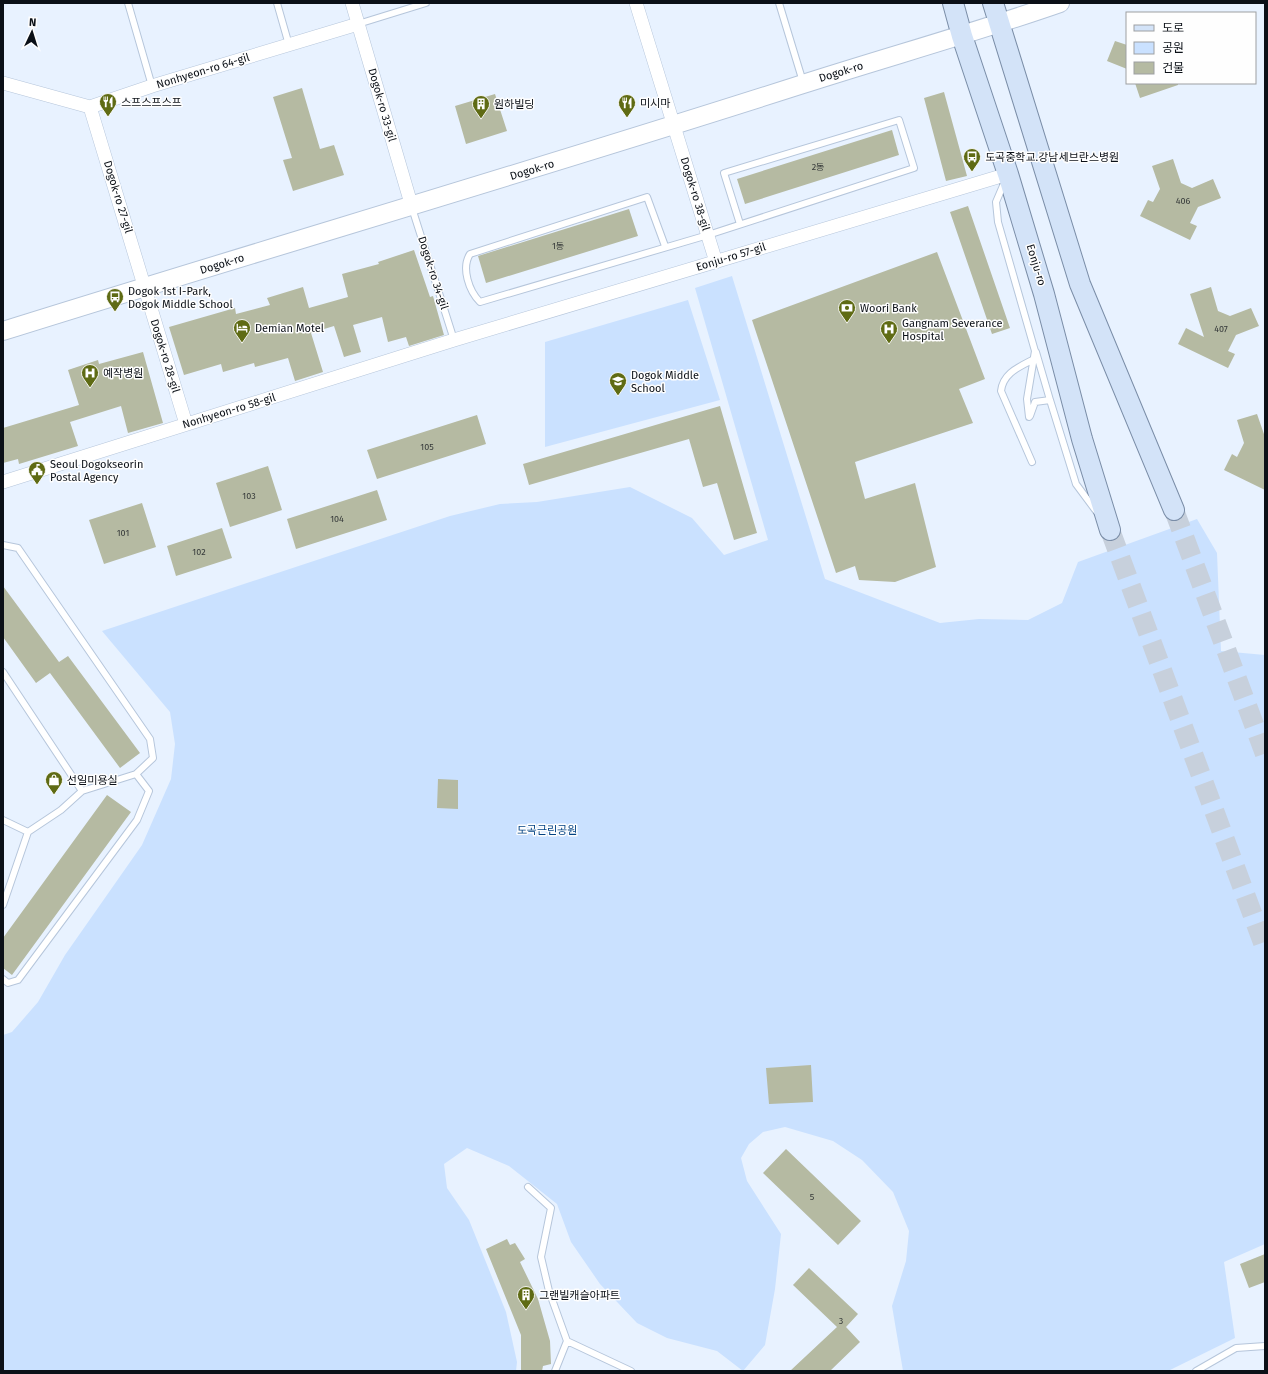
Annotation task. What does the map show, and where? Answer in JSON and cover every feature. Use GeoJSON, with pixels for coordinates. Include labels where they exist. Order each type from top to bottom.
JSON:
{"type":"FeatureCollection","features":[{"type":"Feature","properties":{"kind":"main road","name":"Eonju-ro"},"geometry":{"type":"LineString","coordinates":[[953,3],[962,36],[1008,174],[1044,294],[1082,439],[1110,530]]}},
{"type":"Feature","properties":{"kind":"main road"},"geometry":{"type":"LineString","coordinates":[[993,3],[1080,284],[1174,510]]}},
{"type":"Feature","properties":{"kind":"main road","name":"Dogok-ro"},"geometry":{"type":"LineString","coordinates":[[3,331],[674,126],[804,84],[962,36],[1060,3]]}},
{"type":"Feature","properties":{"kind":"street","name":"Dogok-ro 33-gil"},"geometry":{"type":"LineString","coordinates":[[352,3],[412,207]]}},
{"type":"Feature","properties":{"kind":"street","name":"Dogok-ro 38-gil"},"geometry":{"type":"LineString","coordinates":[[636,3],[716,262]]}},
{"type":"Feature","properties":{"kind":"street","name":"Nonhyeon-ro 64-gil"},"geometry":{"type":"LineString","coordinates":[[90,107],[152,86],[358,24]]}},
{"type":"Feature","properties":{"kind":"street"},"geometry":{"type":"LineString","coordinates":[[3,84],[90,107]]}},
{"type":"Feature","properties":{"kind":"street","name":"Dogok-ro 27-gil"},"geometry":{"type":"LineString","coordinates":[[90,107],[145,287]]}},
{"type":"Feature","properties":{"kind":"street","name":"Eonju-ro 57-gil"},"geometry":{"type":"LineString","coordinates":[[454,340],[1008,174]]}},
{"type":"Feature","properties":{"kind":"street","name":"Dogok-ro 28-gil"},"geometry":{"type":"LineString","coordinates":[[145,287],[186,424]]}},
{"type":"Feature","properties":{"kind":"street","name":"Nonhyeon-ro 58-gil"},"geometry":{"type":"LineString","coordinates":[[3,482],[454,340]]}},
{"type":"Feature","properties":{"kind":"lane"},"geometry":{"type":"LineString","coordinates":[[128,3],[152,86]]}},
{"type":"Feature","properties":{"kind":"lane"},"geometry":{"type":"LineString","coordinates":[[277,3],[289,45]]}},
{"type":"Feature","properties":{"kind":"lane"},"geometry":{"type":"LineString","coordinates":[[358,24],[426,3]]}},
{"type":"Feature","properties":{"kind":"lane"},"geometry":{"type":"LineString","coordinates":[[779,3],[804,84]]}},
{"type":"Feature","properties":{"kind":"lane"},"geometry":{"type":"LineString","coordinates":[[665,246],[647,197],[470,254],[466,262],[467,276],[475,298],[480,302],[708,234],[740,224],[914,168],[899,120],[724,173],[740,224]]}},
{"type":"Feature","properties":{"kind":"lane"},"geometry":{"type":"LineString","coordinates":[[1008,174],[996,202],[998,222],[1035,351],[1076,484],[1110,530]]}},
{"type":"Feature","properties":{"kind":"lane","name":"Dogok-ro 34-gil"},"geometry":{"type":"LineString","coordinates":[[412,207],[454,340]]}},
{"type":"Feature","properties":{"kind":"lane"},"geometry":{"type":"LineString","coordinates":[[1035,351],[1027,399],[1029,417],[1036,402],[1050,400]]}},
{"type":"Feature","properties":{"kind":"lane"},"geometry":{"type":"LineString","coordinates":[[1032,462],[1001,391],[1002,382],[1013,370],[1034,359]]}},
{"type":"Feature","properties":{"kind":"lane"},"geometry":{"type":"LineString","coordinates":[[3,545],[18,548],[150,739],[153,758],[136,774],[82,790],[61,810],[28,832],[3,905]]}},
{"type":"Feature","properties":{"kind":"lane"},"geometry":{"type":"LineString","coordinates":[[3,672],[82,790]]}},
{"type":"Feature","properties":{"kind":"lane"},"geometry":{"type":"LineString","coordinates":[[3,979],[8,983],[18,980],[137,820],[149,791],[136,774]]}},
{"type":"Feature","properties":{"kind":"lane"},"geometry":{"type":"LineString","coordinates":[[3,820],[28,832]]}},
{"type":"Feature","properties":{"kind":"lane"},"geometry":{"type":"LineString","coordinates":[[528,1186],[551,1208],[541,1257],[549,1291],[567,1341],[555,1371]]}},
{"type":"Feature","properties":{"kind":"lane"},"geometry":{"type":"LineString","coordinates":[[567,1341],[631,1371]]}},
{"type":"Feature","properties":{"kind":"lane"},"geometry":{"type":"LineString","coordinates":[[1196,1371],[1236,1348],[1265,1346]]}},
{"type":"Feature","properties":{"kind":"green space","name":"도곡근린공원"},"geometry":{"type":"Polygon","coordinates":[[[732,276],[825,579],[940,623],[979,619],[1028,620],[1062,603],[1078,562],[1197,519],[1217,553],[1221,651],[1265,655],[1265,1244],[1224,1262],[1235,1338],[1168,1371],[903,1371],[892,1306],[906,1261],[909,1231],[893,1192],[862,1160],[833,1141],[785,1127],[763,1132],[749,1144],[741,1158],[747,1181],[781,1234],[775,1289],[765,1345],[743,1371],[717,1351],[667,1338],[637,1323],[600,1284],[571,1242],[557,1204],[509,1166],[467,1148],[444,1164],[447,1188],[469,1220],[506,1312],[517,1362],[516,1371],[3,1371],[3,1035],[12,1032],[38,1002],[65,955],[142,845],[171,779],[175,744],[170,712],[102,631],[450,516],[500,504],[537,502],[630,487],[692,518],[724,555],[768,540],[695,288],[732,276]]]}},
{"type":"Feature","properties":{"kind":"green space"},"geometry":{"type":"Polygon","coordinates":[[[688,300],[720,400],[545,447],[545,342],[688,300]]]}},
{"type":"Feature","properties":{"kind":"building"},"geometry":{"type":"Polygon","coordinates":[[[1115,41],[1126,45],[1126,69],[1107,61],[1115,41]]]}},
{"type":"Feature","properties":{"kind":"building"},"geometry":{"type":"Polygon","coordinates":[[[1135,84],[1178,84],[1178,85],[1140,98],[1135,84]]]}},
{"type":"Feature","properties":{"kind":"building"},"geometry":{"type":"Polygon","coordinates":[[[302,88],[320,149],[334,145],[344,175],[293,191],[283,160],[292,158],[273,97],[302,88]]]}},
{"type":"Feature","properties":{"kind":"building"},"geometry":{"type":"Polygon","coordinates":[[[944,92],[967,176],[946,181],[924,98],[944,92]]]}},
{"type":"Feature","properties":{"kind":"building","name":"원하빌딩"},"geometry":{"type":"Polygon","coordinates":[[[495,94],[507,131],[466,144],[455,106],[495,94]]]}},
{"type":"Feature","properties":{"kind":"building"},"geometry":{"type":"Polygon","coordinates":[[[892,130],[899,155],[745,204],[737,179],[892,130]]]}},
{"type":"Feature","properties":{"kind":"building"},"geometry":{"type":"Polygon","coordinates":[[[1173,159],[1181,183],[1192,188],[1213,179],[1221,198],[1198,207],[1190,223],[1197,226],[1190,240],[1140,216],[1148,200],[1153,202],[1160,189],[1152,166],[1173,159]]]}},
{"type":"Feature","properties":{"kind":"building"},"geometry":{"type":"Polygon","coordinates":[[[968,206],[1010,328],[992,334],[950,212],[968,206]]]}},
{"type":"Feature","properties":{"kind":"building"},"geometry":{"type":"Polygon","coordinates":[[[629,209],[638,236],[486,283],[478,256],[629,209]]]}},
{"type":"Feature","properties":{"kind":"building"},"geometry":{"type":"Polygon","coordinates":[[[414,250],[430,297],[433,296],[444,335],[409,346],[406,337],[388,342],[382,317],[353,325],[361,352],[344,357],[334,326],[311,333],[323,372],[295,381],[288,358],[255,367],[254,363],[223,372],[221,364],[184,375],[169,327],[235,308],[236,314],[270,305],[267,298],[303,287],[309,308],[348,297],[342,274],[379,264],[378,262],[414,250]]]}},
{"type":"Feature","properties":{"kind":"building","name":"Gangnam Severance Hospital"},"geometry":{"type":"Polygon","coordinates":[[[937,252],[985,379],[959,389],[973,423],[855,462],[865,499],[915,483],[936,567],[895,582],[859,580],[855,566],[836,573],[752,320],[937,252]]]}},
{"type":"Feature","properties":{"kind":"building"},"geometry":{"type":"Polygon","coordinates":[[[1211,287],[1218,311],[1230,316],[1251,308],[1259,326],[1236,335],[1228,351],[1235,354],[1228,368],[1178,344],[1186,328],[1204,337],[1190,294],[1211,287]]]}},
{"type":"Feature","properties":{"kind":"building"},"geometry":{"type":"Polygon","coordinates":[[[143,352],[163,423],[128,433],[121,406],[70,422],[78,446],[19,464],[18,459],[3,463],[3,428],[79,405],[68,370],[98,360],[99,364],[143,352]]]}},
{"type":"Feature","properties":{"kind":"building"},"geometry":{"type":"Polygon","coordinates":[[[720,406],[757,533],[734,540],[717,483],[703,487],[689,439],[529,485],[523,464],[720,406]]]}},
{"type":"Feature","properties":{"kind":"building"},"geometry":{"type":"Polygon","coordinates":[[[1257,414],[1265,437],[1265,490],[1224,470],[1232,454],[1237,457],[1244,443],[1237,420],[1257,414]]]}},
{"type":"Feature","properties":{"kind":"building"},"geometry":{"type":"Polygon","coordinates":[[[477,415],[486,444],[377,479],[367,450],[477,415]]]}},
{"type":"Feature","properties":{"kind":"building"},"geometry":{"type":"Polygon","coordinates":[[[268,466],[282,510],[230,527],[216,483],[268,466]]]}},
{"type":"Feature","properties":{"kind":"building"},"geometry":{"type":"Polygon","coordinates":[[[377,490],[387,520],[296,549],[287,519],[377,490]]]}},
{"type":"Feature","properties":{"kind":"building"},"geometry":{"type":"Polygon","coordinates":[[[142,503],[156,547],[104,564],[89,520],[142,503]]]}},
{"type":"Feature","properties":{"kind":"building"},"geometry":{"type":"Polygon","coordinates":[[[222,528],[232,558],[176,576],[167,546],[222,528]]]}},
{"type":"Feature","properties":{"kind":"building"},"geometry":{"type":"Polygon","coordinates":[[[3,586],[59,662],[68,656],[140,753],[120,768],[50,673],[36,683],[3,637],[3,586]]]}},
{"type":"Feature","properties":{"kind":"building"},"geometry":{"type":"Polygon","coordinates":[[[438,779],[458,780],[458,809],[437,808],[438,779]]]}},
{"type":"Feature","properties":{"kind":"building"},"geometry":{"type":"Polygon","coordinates":[[[107,795],[131,812],[12,975],[3,968],[3,938],[107,795]]]}},
{"type":"Feature","properties":{"kind":"building"},"geometry":{"type":"Polygon","coordinates":[[[811,1065],[813,1102],[769,1104],[766,1068],[811,1065]]]}},
{"type":"Feature","properties":{"kind":"building"},"geometry":{"type":"Polygon","coordinates":[[[786,1149],[861,1221],[838,1245],[763,1173],[786,1149]]]}},
{"type":"Feature","properties":{"kind":"building","name":"그랜빌캐슬아파트"},"geometry":{"type":"Polygon","coordinates":[[[507,1239],[510,1245],[515,1243],[525,1259],[520,1262],[538,1299],[550,1341],[551,1364],[543,1366],[542,1371],[521,1371],[521,1335],[486,1249],[507,1239]]]}},
{"type":"Feature","properties":{"kind":"building"},"geometry":{"type":"Polygon","coordinates":[[[1265,1254],[1265,1282],[1249,1288],[1240,1264],[1265,1254]]]}},
{"type":"Feature","properties":{"kind":"building"},"geometry":{"type":"Polygon","coordinates":[[[809,1268],[858,1314],[846,1327],[860,1342],[830,1371],[790,1371],[837,1327],[793,1285],[809,1268]]]}},
{"type":"Feature","properties":{"kind":"tunnel"},"geometry":{"type":"LineString","coordinates":[[1174,510],[1265,754]]}},
{"type":"Feature","properties":{"kind":"tunnel"},"geometry":{"type":"LineString","coordinates":[[1110,530],[1265,948]]}},
{"type":"Feature","properties":{"kind":"place","name":"스프스프스프"},"geometry":{"type":"Point","coordinates":[108,117]}},
{"type":"Feature","properties":{"kind":"place","name":"미시마"},"geometry":{"type":"Point","coordinates":[627,118]}},
{"type":"Feature","properties":{"kind":"place","name":"원하빌딩"},"geometry":{"type":"Point","coordinates":[481,119]}},
{"type":"Feature","properties":{"kind":"place","name":"도곡중학교.강남세브란스병원"},"geometry":{"type":"Point","coordinates":[972,172]}},
{"type":"Feature","properties":{"kind":"place","name":"Dogok 1st I-Park, Dogok Middle School"},"geometry":{"type":"Point","coordinates":[115,312]}},
{"type":"Feature","properties":{"kind":"place","name":"Woori Bank"},"geometry":{"type":"Point","coordinates":[847,323]}},
{"type":"Feature","properties":{"kind":"place","name":"Demian Motel"},"geometry":{"type":"Point","coordinates":[242,343]}},
{"type":"Feature","properties":{"kind":"place","name":"Gangnam Severance Hospital"},"geometry":{"type":"Point","coordinates":[889,344]}},
{"type":"Feature","properties":{"kind":"place","name":"예작병원"},"geometry":{"type":"Point","coordinates":[90,388]}},
{"type":"Feature","properties":{"kind":"place","name":"Dogok Middle School"},"geometry":{"type":"Point","coordinates":[618,396]}},
{"type":"Feature","properties":{"kind":"place","name":"Seoul Dogokseorin Postal Agency"},"geometry":{"type":"Point","coordinates":[37,485]}},
{"type":"Feature","properties":{"kind":"place","name":"선일미용실"},"geometry":{"type":"Point","coordinates":[54,795]}},
{"type":"Feature","properties":{"kind":"place","name":"그랜빌캐슬아파트"},"geometry":{"type":"Point","coordinates":[526,1310]}}]}
